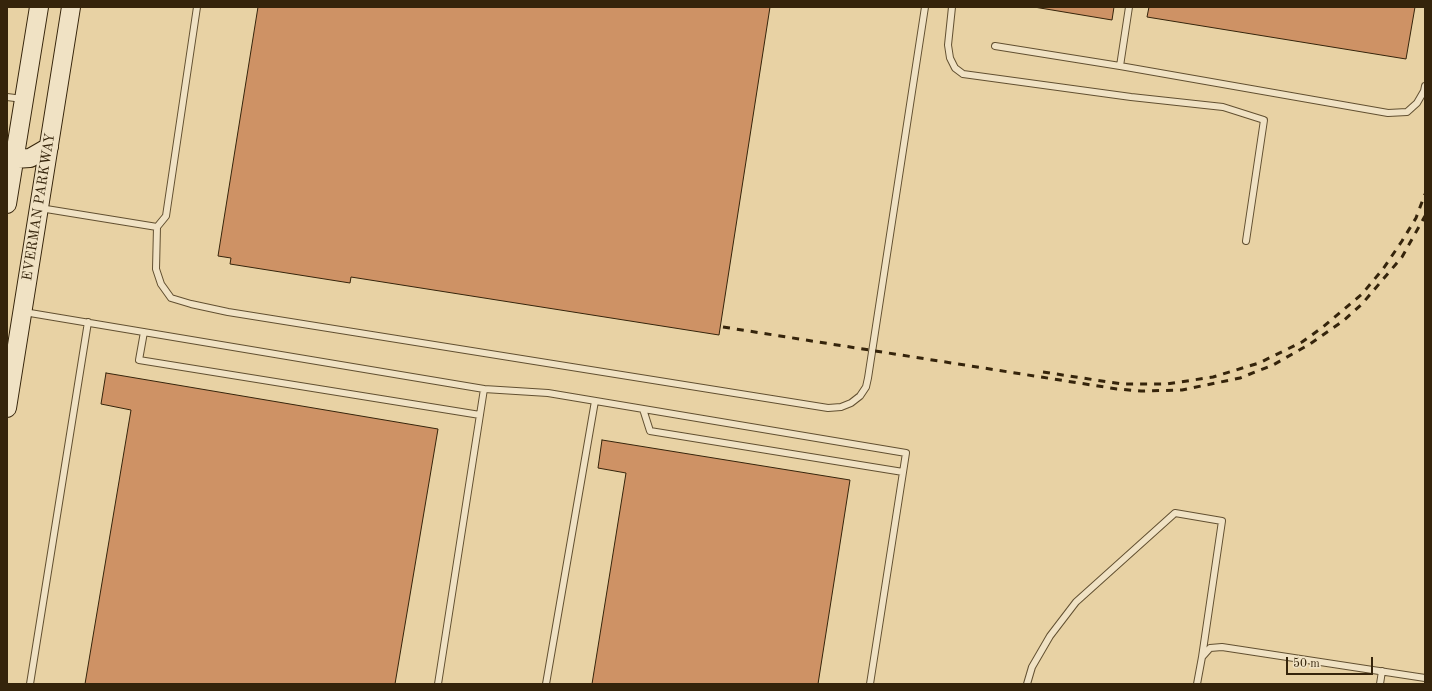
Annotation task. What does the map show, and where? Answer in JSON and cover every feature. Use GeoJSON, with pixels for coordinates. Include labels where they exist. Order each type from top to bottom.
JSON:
{"type":"FeatureCollection","features":[{"type":"Feature","properties":{"kind":"main road"},"geometry":{"type":"LineString","coordinates":[[7,204],[14,159],[16,98],[39,7]]}},
{"type":"Feature","properties":{"kind":"main road","name":"EVERMAN PARKWAY"},"geometry":{"type":"LineString","coordinates":[[7,408],[71,7]]}},
{"type":"Feature","properties":{"kind":"main road"},"geometry":{"type":"LineString","coordinates":[[14,159],[30,158],[49,147]]}},
{"type":"Feature","properties":{"kind":"lane"},"geometry":{"type":"LineString","coordinates":[[197,7],[166,216],[157,227],[156,269],[161,284],[171,298],[228,312],[828,408],[841,407],[851,403],[860,396],[866,387],[925,7]]}},
{"type":"Feature","properties":{"kind":"lane"},"geometry":{"type":"LineString","coordinates":[[952,7],[948,46],[950,58],[955,68],[963,74],[1131,97],[1217,106],[1264,120],[1246,242]]}},
{"type":"Feature","properties":{"kind":"lane"},"geometry":{"type":"LineString","coordinates":[[1120,66],[1129,7]]}},
{"type":"Feature","properties":{"kind":"lane"},"geometry":{"type":"LineString","coordinates":[[995,46],[1120,66],[1388,113],[1407,112],[1417,103],[1424,91],[1425,86]]}},
{"type":"Feature","properties":{"kind":"lane"},"geometry":{"type":"LineString","coordinates":[[39,208],[157,227]]}},
{"type":"Feature","properties":{"kind":"lane"},"geometry":{"type":"LineString","coordinates":[[23,311],[484,389],[548,393],[906,453],[870,684]]}},
{"type":"Feature","properties":{"kind":"lane"},"geometry":{"type":"LineString","coordinates":[[30,684],[88,322]]}},
{"type":"Feature","properties":{"kind":"lane"},"geometry":{"type":"LineString","coordinates":[[144,332],[139,360],[480,415]]}},
{"type":"Feature","properties":{"kind":"lane"},"geometry":{"type":"LineString","coordinates":[[438,684],[484,389]]}},
{"type":"Feature","properties":{"kind":"lane"},"geometry":{"type":"LineString","coordinates":[[546,684],[595,401]]}},
{"type":"Feature","properties":{"kind":"lane"},"geometry":{"type":"LineString","coordinates":[[643,409],[650,431],[903,472]]}},
{"type":"Feature","properties":{"kind":"lane"},"geometry":{"type":"LineString","coordinates":[[1027,684],[1032,667],[1050,636],[1076,602],[1175,513],[1222,521],[1197,684]]}},
{"type":"Feature","properties":{"kind":"lane"},"geometry":{"type":"LineString","coordinates":[[1202,658],[1210,648],[1222,646],[1425,678]]}},
{"type":"Feature","properties":{"kind":"lane"},"geometry":{"type":"LineString","coordinates":[[1380,684],[1382,671]]}},
{"type":"Feature","properties":{"kind":"building"},"geometry":{"type":"Polygon","coordinates":[[[258,7],[770,7],[719,335],[351,277],[350,283],[230,264],[231,258],[218,256],[258,7]]]}},
{"type":"Feature","properties":{"kind":"building"},"geometry":{"type":"Polygon","coordinates":[[[1034,7],[1114,7],[1112,20],[1034,7]]]}},
{"type":"Feature","properties":{"kind":"building"},"geometry":{"type":"Polygon","coordinates":[[[1149,7],[1415,7],[1406,59],[1147,17],[1149,7]]]}},
{"type":"Feature","properties":{"kind":"building"},"geometry":{"type":"Polygon","coordinates":[[[106,373],[438,429],[395,684],[85,684],[131,410],[101,404],[106,373]]]}},
{"type":"Feature","properties":{"kind":"building"},"geometry":{"type":"Polygon","coordinates":[[[602,440],[850,480],[818,684],[592,684],[626,473],[598,468],[602,440]]]}},
{"type":"Feature","properties":{"kind":"railway"},"geometry":{"type":"LineString","coordinates":[[1043,372],[1122,384],[1167,384],[1213,377],[1259,363],[1302,342],[1323,327],[1362,294],[1383,269],[1402,241],[1416,218],[1425,194]]}},
{"type":"Feature","properties":{"kind":"railway"},"geometry":{"type":"LineString","coordinates":[[723,327],[1117,389],[1141,391],[1182,390],[1240,378],[1273,365],[1310,344],[1343,321],[1362,304],[1402,257],[1425,216]]}}]}
